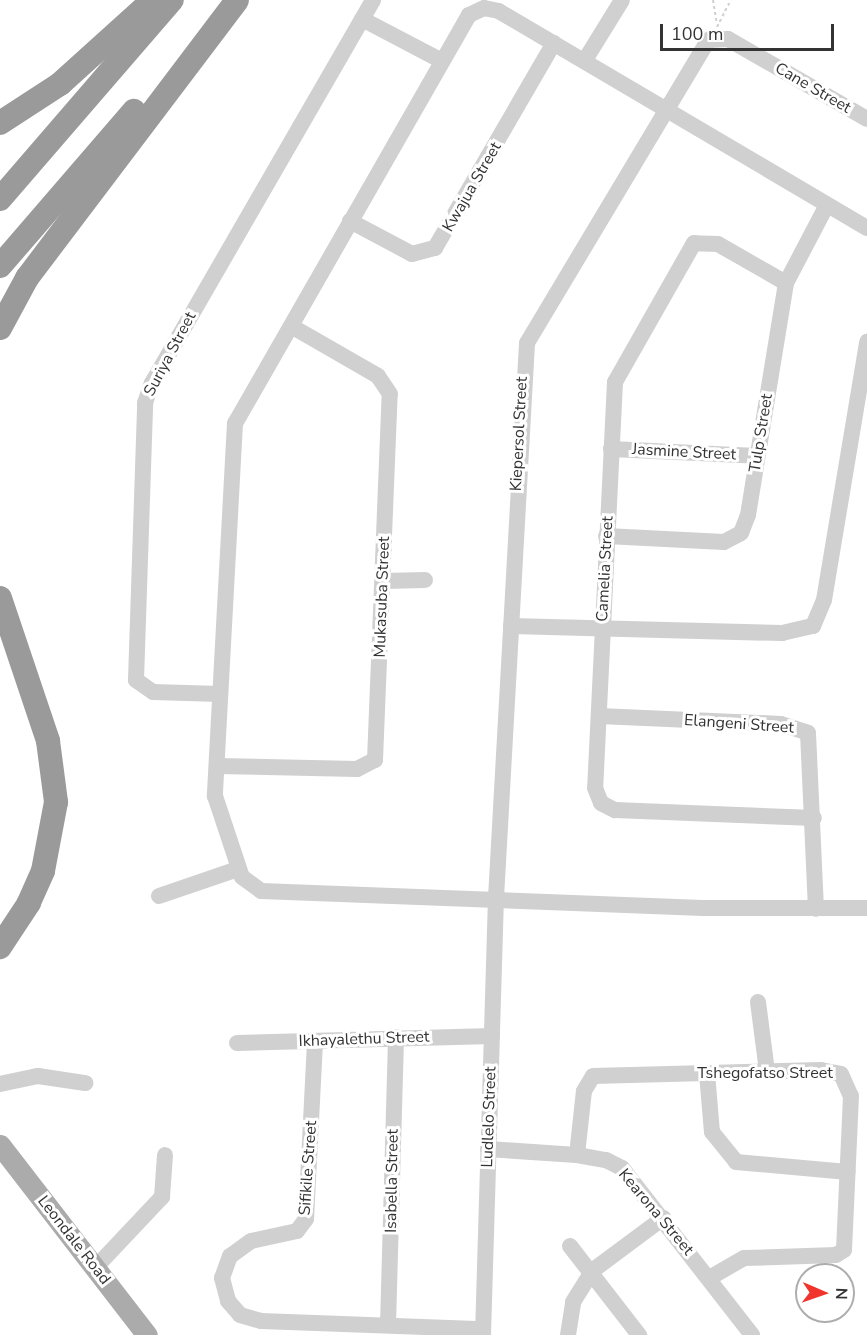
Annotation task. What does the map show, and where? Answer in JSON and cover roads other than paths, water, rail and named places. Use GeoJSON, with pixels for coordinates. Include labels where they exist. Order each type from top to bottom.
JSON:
{"type":"FeatureCollection","features":[{"type":"Feature","properties":{"kind":"highway"},"geometry":{"type":"LineString","coordinates":[[0,123],[60,84],[153,0]]}},
{"type":"Feature","properties":{"kind":"highway"},"geometry":{"type":"LineString","coordinates":[[0,200],[172,0]]}},
{"type":"Feature","properties":{"kind":"highway"},"geometry":{"type":"LineString","coordinates":[[0,266],[229,0]]}},
{"type":"Feature","properties":{"kind":"highway"},"geometry":{"type":"LineString","coordinates":[[0,328],[27,278],[237,0]]}},
{"type":"Feature","properties":{"kind":"highway"},"geometry":{"type":"LineString","coordinates":[[0,598],[48,741],[56,802],[43,872],[29,903],[0,947]]}},
{"type":"Feature","properties":{"kind":"main road","name":"Leondale Road"},"geometry":{"type":"LineString","coordinates":[[0,1144],[147,1335]]}},
{"type":"Feature","properties":{"kind":"street","name":"Suriya Street"},"geometry":{"type":"LineString","coordinates":[[220,694],[153,692],[136,680],[144,404],[152,383],[373,0]]}},
{"type":"Feature","properties":{"kind":"street"},"geometry":{"type":"LineString","coordinates":[[585,60],[622,0]]}},
{"type":"Feature","properties":{"kind":"street"},"geometry":{"type":"LineString","coordinates":[[867,228],[499,11],[484,8],[469,15],[440,60],[232,431],[217,802],[238,869],[246,885],[261,891],[816,909],[867,908]]}},
{"type":"Feature","properties":{"kind":"street"},"geometry":{"type":"LineString","coordinates":[[362,19],[440,60]]}},
{"type":"Feature","properties":{"kind":"street","name":"Kiepersol Street"},"geometry":{"type":"LineString","coordinates":[[496,898],[527,343],[664,107],[703,45],[720,34]]}},
{"type":"Feature","properties":{"kind":"street","name":"Cane Street"},"geometry":{"type":"LineString","coordinates":[[720,34],[867,119]]}},
{"type":"Feature","properties":{"kind":"street","name":"Kwajua Street"},"geometry":{"type":"LineString","coordinates":[[351,221],[412,254],[435,248],[554,43]]}},
{"type":"Feature","properties":{"kind":"street","name":"Tulp Street"},"geometry":{"type":"LineString","coordinates":[[606,536],[724,542],[734,538],[745,526],[786,283],[827,205]]}},
{"type":"Feature","properties":{"kind":"street","name":"Camelia Street"},"geometry":{"type":"LineString","coordinates":[[786,283],[718,244],[694,243],[619,372],[613,393],[596,788],[607,808],[814,818]]}},
{"type":"Feature","properties":{"kind":"street","name":"Mukasuba Street"},"geometry":{"type":"LineString","coordinates":[[218,766],[357,770],[372,765],[382,581],[388,387],[378,376],[291,326]]}},
{"type":"Feature","properties":{"kind":"street"},"geometry":{"type":"LineString","coordinates":[[511,626],[782,633],[806,630],[817,621],[824,600],[867,342]]}},
{"type":"Feature","properties":{"kind":"street","name":"Jasmine Street"},"geometry":{"type":"LineString","coordinates":[[611,448],[758,456]]}},
{"type":"Feature","properties":{"kind":"street"},"geometry":{"type":"LineString","coordinates":[[382,581],[425,580]]}},
{"type":"Feature","properties":{"kind":"street","name":"Elangeni Street"},"geometry":{"type":"LineString","coordinates":[[599,716],[800,727],[812,743],[816,909]]}},
{"type":"Feature","properties":{"kind":"street"},"geometry":{"type":"LineString","coordinates":[[159,896],[238,869]]}},
{"type":"Feature","properties":{"kind":"street","name":"Ludlelo Street"},"geometry":{"type":"LineString","coordinates":[[483,1332],[496,898]]}},
{"type":"Feature","properties":{"kind":"street"},"geometry":{"type":"LineString","coordinates":[[758,1002],[767,1071]]}},
{"type":"Feature","properties":{"kind":"street","name":"Ikhayalethu Street"},"geometry":{"type":"LineString","coordinates":[[237,1043],[492,1036]]}},
{"type":"Feature","properties":{"kind":"street","name":"Isabella Street"},"geometry":{"type":"LineString","coordinates":[[388,1325],[396,1037]]}},
{"type":"Feature","properties":{"kind":"street","name":"Sifikile Street"},"geometry":{"type":"LineString","coordinates":[[315,1042],[306,1219],[297,1231],[240,1247],[224,1267],[223,1289],[233,1310],[248,1318],[483,1332]]}},
{"type":"Feature","properties":{"kind":"street","name":"Tshegofatso Street"},"geometry":{"type":"LineString","coordinates":[[577,1155],[584,1091],[593,1076],[832,1070],[844,1077],[851,1096],[842,1253],[744,1258],[710,1278]]}},
{"type":"Feature","properties":{"kind":"street"},"geometry":{"type":"LineString","coordinates":[[707,1073],[712,1132],[736,1162],[848,1172]]}},
{"type":"Feature","properties":{"kind":"street"},"geometry":{"type":"LineString","coordinates":[[0,1084],[38,1076],[85,1083]]}},
{"type":"Feature","properties":{"kind":"street","name":"Kearona Street"},"geometry":{"type":"LineString","coordinates":[[488,1149],[577,1155],[606,1160],[622,1168],[710,1278],[752,1335]]}},
{"type":"Feature","properties":{"kind":"street"},"geometry":{"type":"LineString","coordinates":[[95,1268],[162,1197],[165,1155]]}},
{"type":"Feature","properties":{"kind":"street"},"geometry":{"type":"LineString","coordinates":[[568,1335],[573,1302],[591,1271],[663,1218]]}},
{"type":"Feature","properties":{"kind":"street"},"geometry":{"type":"LineString","coordinates":[[570,1246],[639,1335]]}}]}
